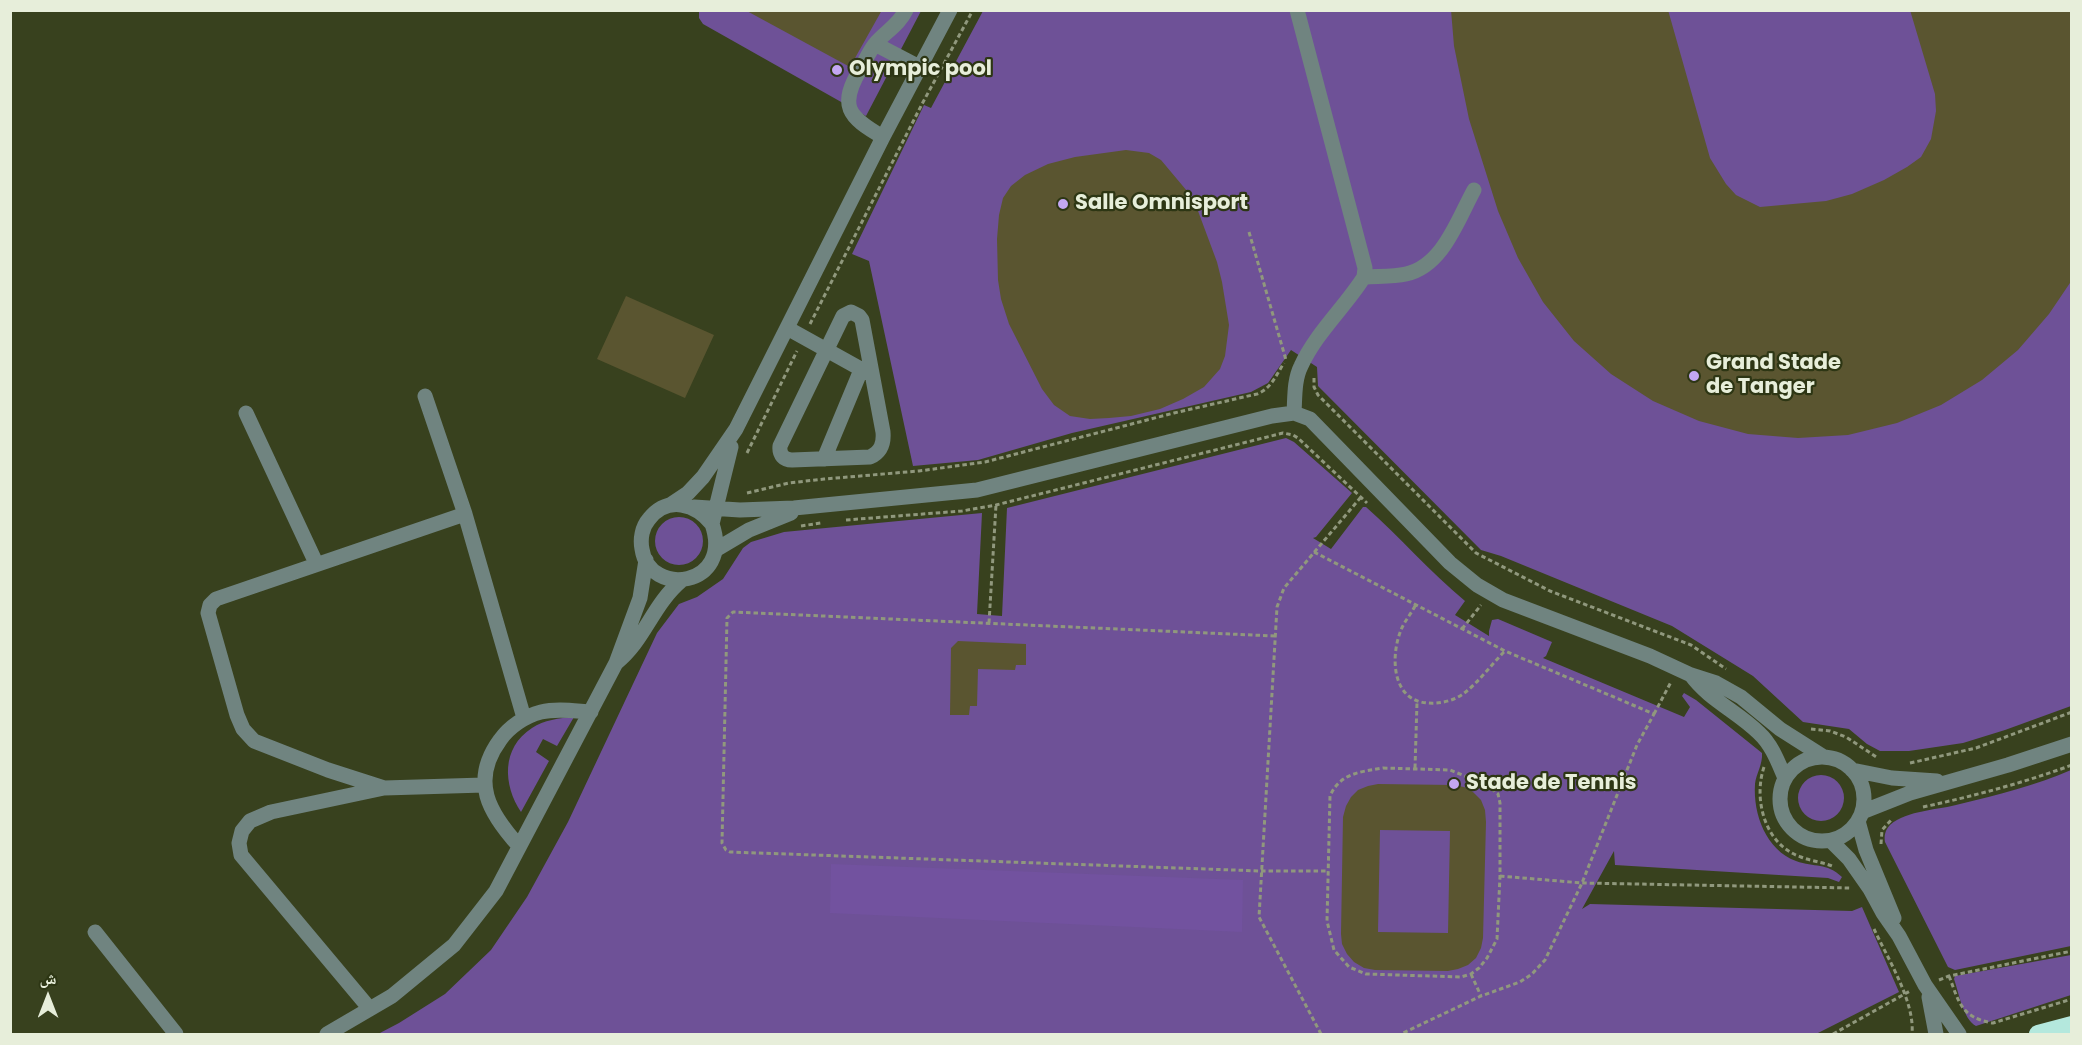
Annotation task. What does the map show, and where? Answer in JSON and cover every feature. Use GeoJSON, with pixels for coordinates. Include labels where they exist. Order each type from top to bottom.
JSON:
{"type":"FeatureCollection","features":[{"type":"Feature","properties":{"kind":"highway"},"geometry":{"type":"LineString","coordinates":[[2038,1035],[2072,1025]]}},
{"type":"Feature","properties":{"kind":"street"},"geometry":{"type":"LineString","coordinates":[[883,137],[859,123],[853,116],[848,99],[853,82],[875,44],[901,20],[906,10]]}},
{"type":"Feature","properties":{"kind":"street"},"geometry":{"type":"LineString","coordinates":[[736,429],[714,517],[717,549],[712,560],[694,577],[682,580],[669,579],[657,574],[642,554],[640,542],[643,529],[658,510],[688,493],[704,477],[736,429],[883,137],[951,10]]}},
{"type":"Feature","properties":{"kind":"street"},"geometry":{"type":"LineString","coordinates":[[1294,413],[1295,389],[1300,367],[1314,343],[1364,277],[1363,259],[1297,10]]}},
{"type":"Feature","properties":{"kind":"street"},"geometry":{"type":"LineString","coordinates":[[875,44],[921,68]]}},
{"type":"Feature","properties":{"kind":"street"},"geometry":{"type":"LineString","coordinates":[[1364,277],[1414,272],[1431,262],[1442,248],[1474,190]]}},
{"type":"Feature","properties":{"kind":"street"},"geometry":{"type":"LineString","coordinates":[[856,313],[862,320],[866,372],[883,432],[883,444],[875,454],[870,457],[789,460],[782,456],[780,449],[843,316],[847,314],[856,313]]}},
{"type":"Feature","properties":{"kind":"street"},"geometry":{"type":"LineString","coordinates":[[787,328],[866,372]]}},
{"type":"Feature","properties":{"kind":"street"},"geometry":{"type":"LineString","coordinates":[[824,459],[866,372]]}},
{"type":"Feature","properties":{"kind":"street"},"geometry":{"type":"LineString","coordinates":[[425,396],[465,514],[524,718]]}},
{"type":"Feature","properties":{"kind":"street"},"geometry":{"type":"LineString","coordinates":[[246,413],[316,563]]}},
{"type":"Feature","properties":{"kind":"street"},"geometry":{"type":"LineString","coordinates":[[670,505],[694,507],[714,517],[767,509],[977,490],[1272,416],[1294,413],[1310,418],[1450,563],[1477,585],[1503,600],[1729,689],[1790,736],[1824,757],[1839,760],[1852,770],[1862,785],[1864,794],[1860,816],[1866,850],[1891,908],[1899,936]]}},
{"type":"Feature","properties":{"kind":"street"},"geometry":{"type":"LineString","coordinates":[[717,549],[766,522],[820,505]]}},
{"type":"Feature","properties":{"kind":"street"},"geometry":{"type":"LineString","coordinates":[[384,788],[328,770],[254,741],[243,729],[237,715],[208,613],[210,605],[216,599],[316,563],[465,514]]}},
{"type":"Feature","properties":{"kind":"street"},"geometry":{"type":"LineString","coordinates":[[327,1035],[392,996],[454,945],[496,891],[616,663],[641,592],[646,560]]}},
{"type":"Feature","properties":{"kind":"street"},"geometry":{"type":"LineString","coordinates":[[616,663],[634,644],[654,610],[669,591],[682,580]]}},
{"type":"Feature","properties":{"kind":"street"},"geometry":{"type":"LineString","coordinates":[[1691,675],[1705,691],[1758,732],[1773,752],[1785,778]]}},
{"type":"Feature","properties":{"kind":"street"},"geometry":{"type":"LineString","coordinates":[[519,846],[500,825],[484,784],[486,767],[492,751],[505,733],[524,718],[541,712],[591,712]]}},
{"type":"Feature","properties":{"kind":"street"},"geometry":{"type":"LineString","coordinates":[[1824,757],[1806,760],[1790,770],[1785,778],[1779,799],[1780,810],[1791,829],[1810,840],[1832,841],[1847,834],[1860,816],[1910,793],[2072,744]]}},
{"type":"Feature","properties":{"kind":"street"},"geometry":{"type":"LineString","coordinates":[[1852,770],[1892,778],[1949,781]]}},
{"type":"Feature","properties":{"kind":"street"},"geometry":{"type":"LineString","coordinates":[[370,1009],[242,855],[239,843],[242,831],[250,820],[271,812],[384,788],[484,784]]}},
{"type":"Feature","properties":{"kind":"street"},"geometry":{"type":"LineString","coordinates":[[1832,841],[1850,859],[1870,888],[1925,985],[1959,1035]]}},
{"type":"Feature","properties":{"kind":"street"},"geometry":{"type":"LineString","coordinates":[[95,932],[176,1035]]}},
{"type":"Feature","properties":{"kind":"street"},"geometry":{"type":"LineString","coordinates":[[1925,985],[1936,1035]]}},
{"type":"Feature","properties":{"kind":"path"},"geometry":{"type":"LineString","coordinates":[[747,454],[922,104],[974,10]]}},
{"type":"Feature","properties":{"kind":"path"},"geometry":{"type":"LineString","coordinates":[[1249,232],[1286,360]]}},
{"type":"Feature","properties":{"kind":"path"},"geometry":{"type":"LineString","coordinates":[[840,521],[962,512],[1283,434],[1298,438],[1369,505]]}},
{"type":"Feature","properties":{"kind":"path"},"geometry":{"type":"LineString","coordinates":[[741,494],[824,478]]}},
{"type":"Feature","properties":{"kind":"path"},"geometry":{"type":"LineString","coordinates":[[1321,1035],[1259,917],[1275,636],[1279,599],[1284,588],[1361,497]]}},
{"type":"Feature","properties":{"kind":"path"},"geometry":{"type":"LineString","coordinates":[[989,623],[996,505]]}},
{"type":"Feature","properties":{"kind":"path"},"geometry":{"type":"LineString","coordinates":[[794,527],[829,522]]}},
{"type":"Feature","properties":{"kind":"path"},"geometry":{"type":"LineString","coordinates":[[1314,552],[1505,651],[1654,714]]}},
{"type":"Feature","properties":{"kind":"path"},"geometry":{"type":"LineString","coordinates":[[1416,605],[1401,630],[1396,660],[1399,684],[1404,694],[1417,702],[1439,704],[1462,694],[1505,651]]}},
{"type":"Feature","properties":{"kind":"path"},"geometry":{"type":"LineString","coordinates":[[1462,629],[1481,605],[1491,609]]}},
{"type":"Feature","properties":{"kind":"path"},"geometry":{"type":"LineString","coordinates":[[1275,636],[732,612],[727,618],[722,843],[730,852],[1261,871],[1328,871]]}},
{"type":"Feature","properties":{"kind":"path"},"geometry":{"type":"LineString","coordinates":[[1401,1035],[1481,996],[1520,982],[1532,974],[1545,960],[1582,883],[1637,745],[1671,682],[1680,687]]}},
{"type":"Feature","properties":{"kind":"path"},"geometry":{"type":"LineString","coordinates":[[1415,768],[1417,702]]}},
{"type":"Feature","properties":{"kind":"path"},"geometry":{"type":"LineString","coordinates":[[1766,759],[1760,779],[1760,803],[1773,837],[1801,858],[1837,867]]}},
{"type":"Feature","properties":{"kind":"path"},"geometry":{"type":"LineString","coordinates":[[1916,809],[1984,793],[2072,765]]}},
{"type":"Feature","properties":{"kind":"path"},"geometry":{"type":"LineString","coordinates":[[1383,768],[1450,770],[1487,785],[1498,794],[1500,876],[1497,939],[1487,958],[1471,974],[1461,977],[1366,975],[1349,967],[1334,950],[1327,921],[1328,871],[1330,796],[1334,785],[1351,773],[1383,768]]}},
{"type":"Feature","properties":{"kind":"path"},"geometry":{"type":"LineString","coordinates":[[1881,843],[1882,830],[1889,820],[1899,815]]}},
{"type":"Feature","properties":{"kind":"path"},"geometry":{"type":"LineString","coordinates":[[1500,876],[1582,883],[1854,888],[1848,879]]}},
{"type":"Feature","properties":{"kind":"path"},"geometry":{"type":"LineString","coordinates":[[1871,924],[1904,994],[1912,1035]]}},
{"type":"Feature","properties":{"kind":"path"},"geometry":{"type":"LineString","coordinates":[[1833,1035],[1904,994],[1949,976],[2072,951]]}},
{"type":"Feature","properties":{"kind":"path"},"geometry":{"type":"LineString","coordinates":[[1471,974],[1481,996]]}},
{"type":"Feature","properties":{"kind":"path"},"geometry":{"type":"LineString","coordinates":[[1949,976],[1959,1002],[1969,1016],[1981,1021],[1993,1023],[2072,999]]}},
{"type":"Feature","properties":{"kind":"shaded area","name":"Olympic pool"},"geometry":{"type":"Polygon","coordinates":[[[699,10],[921,11],[866,116],[703,24],[699,18],[699,10]]]}},
{"type":"Feature","properties":{"kind":"shaded area","name":"Grand Stade de Tanger"},"geometry":{"type":"Polygon","coordinates":[[[983,11],[2071,11],[2071,706],[1963,743],[1909,751],[1880,751],[1867,744],[1849,729],[1803,722],[1753,676],[1672,626],[1501,556],[1481,550],[1318,386],[1317,367],[1291,350],[1268,383],[1251,392],[1072,433],[978,460],[913,466],[869,261],[852,254],[924,105],[931,108],[983,11]]]}},
{"type":"Feature","properties":{"kind":"shaded area"},"geometry":{"type":"Polygon","coordinates":[[[1286,438],[1294,442],[1352,493],[1313,538],[1331,549],[1363,507],[1366,507],[1465,601],[1455,615],[1489,636],[1492,620],[1498,619],[1552,642],[1543,658],[1684,717],[1690,707],[1682,696],[1684,693],[1696,700],[1762,753],[1755,784],[1755,795],[1759,819],[1769,840],[1786,856],[1796,861],[1831,869],[1842,877],[1839,882],[1828,878],[1615,865],[1614,851],[1582,909],[1590,904],[1852,911],[1862,907],[1899,992],[1816,1034],[378,1034],[445,994],[491,950],[527,897],[568,822],[657,633],[679,604],[697,597],[723,579],[743,548],[751,542],[784,532],[982,513],[977,614],[1002,616],[1007,508],[1286,438]]]}},
{"type":"Feature","properties":{"kind":"shaded area"},"geometry":{"type":"Polygon","coordinates":[[[674,517],[684,517],[699,527],[703,541],[699,555],[693,561],[684,565],[674,565],[659,555],[655,546],[655,536],[665,521],[674,517]]]}},
{"type":"Feature","properties":{"kind":"shaded area"},"geometry":{"type":"Polygon","coordinates":[[[574,717],[557,746],[543,739],[536,752],[549,761],[521,812],[508,779],[510,756],[515,746],[522,736],[537,725],[574,717]]]}},
{"type":"Feature","properties":{"kind":"shaded area"},"geometry":{"type":"Polygon","coordinates":[[[2071,770],[2071,946],[1955,970],[1948,967],[1885,842],[1887,829],[1897,820],[1914,813],[2003,793],[2071,770]]]}},
{"type":"Feature","properties":{"kind":"shaded area"},"geometry":{"type":"Polygon","coordinates":[[[1821,775],[1837,782],[1844,798],[1837,814],[1821,821],[1805,814],[1798,798],[1805,782],[1821,775]]]}},
{"type":"Feature","properties":{"kind":"shaded area"},"geometry":{"type":"Polygon","coordinates":[[[831,864],[1243,880],[1242,932],[830,913],[831,864]]]}},
{"type":"Feature","properties":{"kind":"shaded area"},"geometry":{"type":"Polygon","coordinates":[[[2071,955],[2071,995],[1976,1026],[1968,1018],[1954,979],[1955,976],[2071,955]]]}},
{"type":"Feature","properties":{"kind":"building"},"geometry":{"type":"Polygon","coordinates":[[[745,10],[882,10],[850,67],[745,10]]]}},
{"type":"Feature","properties":{"kind":"building"},"geometry":{"type":"Polygon","coordinates":[[[1451,10],[1668,10],[1710,158],[1726,184],[1736,195],[1760,207],[1826,201],[1852,194],[1884,180],[1921,157],[1931,139],[1936,111],[1935,94],[1910,10],[2072,10],[2072,280],[2049,314],[2018,350],[1982,380],[1941,405],[1897,423],[1848,435],[1798,438],[1748,434],[1699,421],[1653,401],[1611,374],[1574,341],[1543,302],[1518,258],[1498,211],[1469,119],[1454,46],[1451,10]]]}},
{"type":"Feature","properties":{"kind":"building"},"geometry":{"type":"Polygon","coordinates":[[[1126,150],[1149,153],[1161,160],[1187,191],[1198,211],[1222,282],[1229,325],[1225,356],[1220,369],[1204,387],[1160,409],[1131,416],[1109,418],[1090,419],[1070,416],[1054,405],[1042,389],[1009,324],[998,280],[999,215],[1003,198],[1011,186],[1025,175],[1048,164],[1075,157],[1126,150]]]}},
{"type":"Feature","properties":{"kind":"building"},"geometry":{"type":"Polygon","coordinates":[[[626,296],[714,335],[685,398],[597,359],[626,296]]]}},
{"type":"Feature","properties":{"kind":"building"},"geometry":{"type":"Polygon","coordinates":[[[958,641],[1026,644],[1026,665],[1016,665],[1015,670],[978,669],[977,706],[970,706],[969,715],[950,715],[951,648],[958,641]]]}},
{"type":"Feature","properties":{"kind":"building"},"geometry":{"type":"Polygon","coordinates":[[[1378,784],[1453,785],[1464,787],[1481,800],[1486,822],[1483,938],[1476,958],[1468,965],[1448,971],[1375,970],[1364,968],[1347,954],[1342,944],[1341,934],[1343,817],[1351,797],[1358,790],[1378,784]],[[1380,830],[1378,932],[1448,933],[1450,831],[1380,830]]]}},
{"type":"Feature","properties":{"kind":"place","name":"Olympic pool"},"geometry":{"type":"Point","coordinates":[837,70]}},
{"type":"Feature","properties":{"kind":"place","name":"Salle Omnisport"},"geometry":{"type":"Point","coordinates":[1063,204]}},
{"type":"Feature","properties":{"kind":"place","name":"Grand Stade de Tanger"},"geometry":{"type":"Point","coordinates":[1694,376]}},
{"type":"Feature","properties":{"kind":"place","name":"Stade de Tennis"},"geometry":{"type":"Point","coordinates":[1454,784]}}]}
